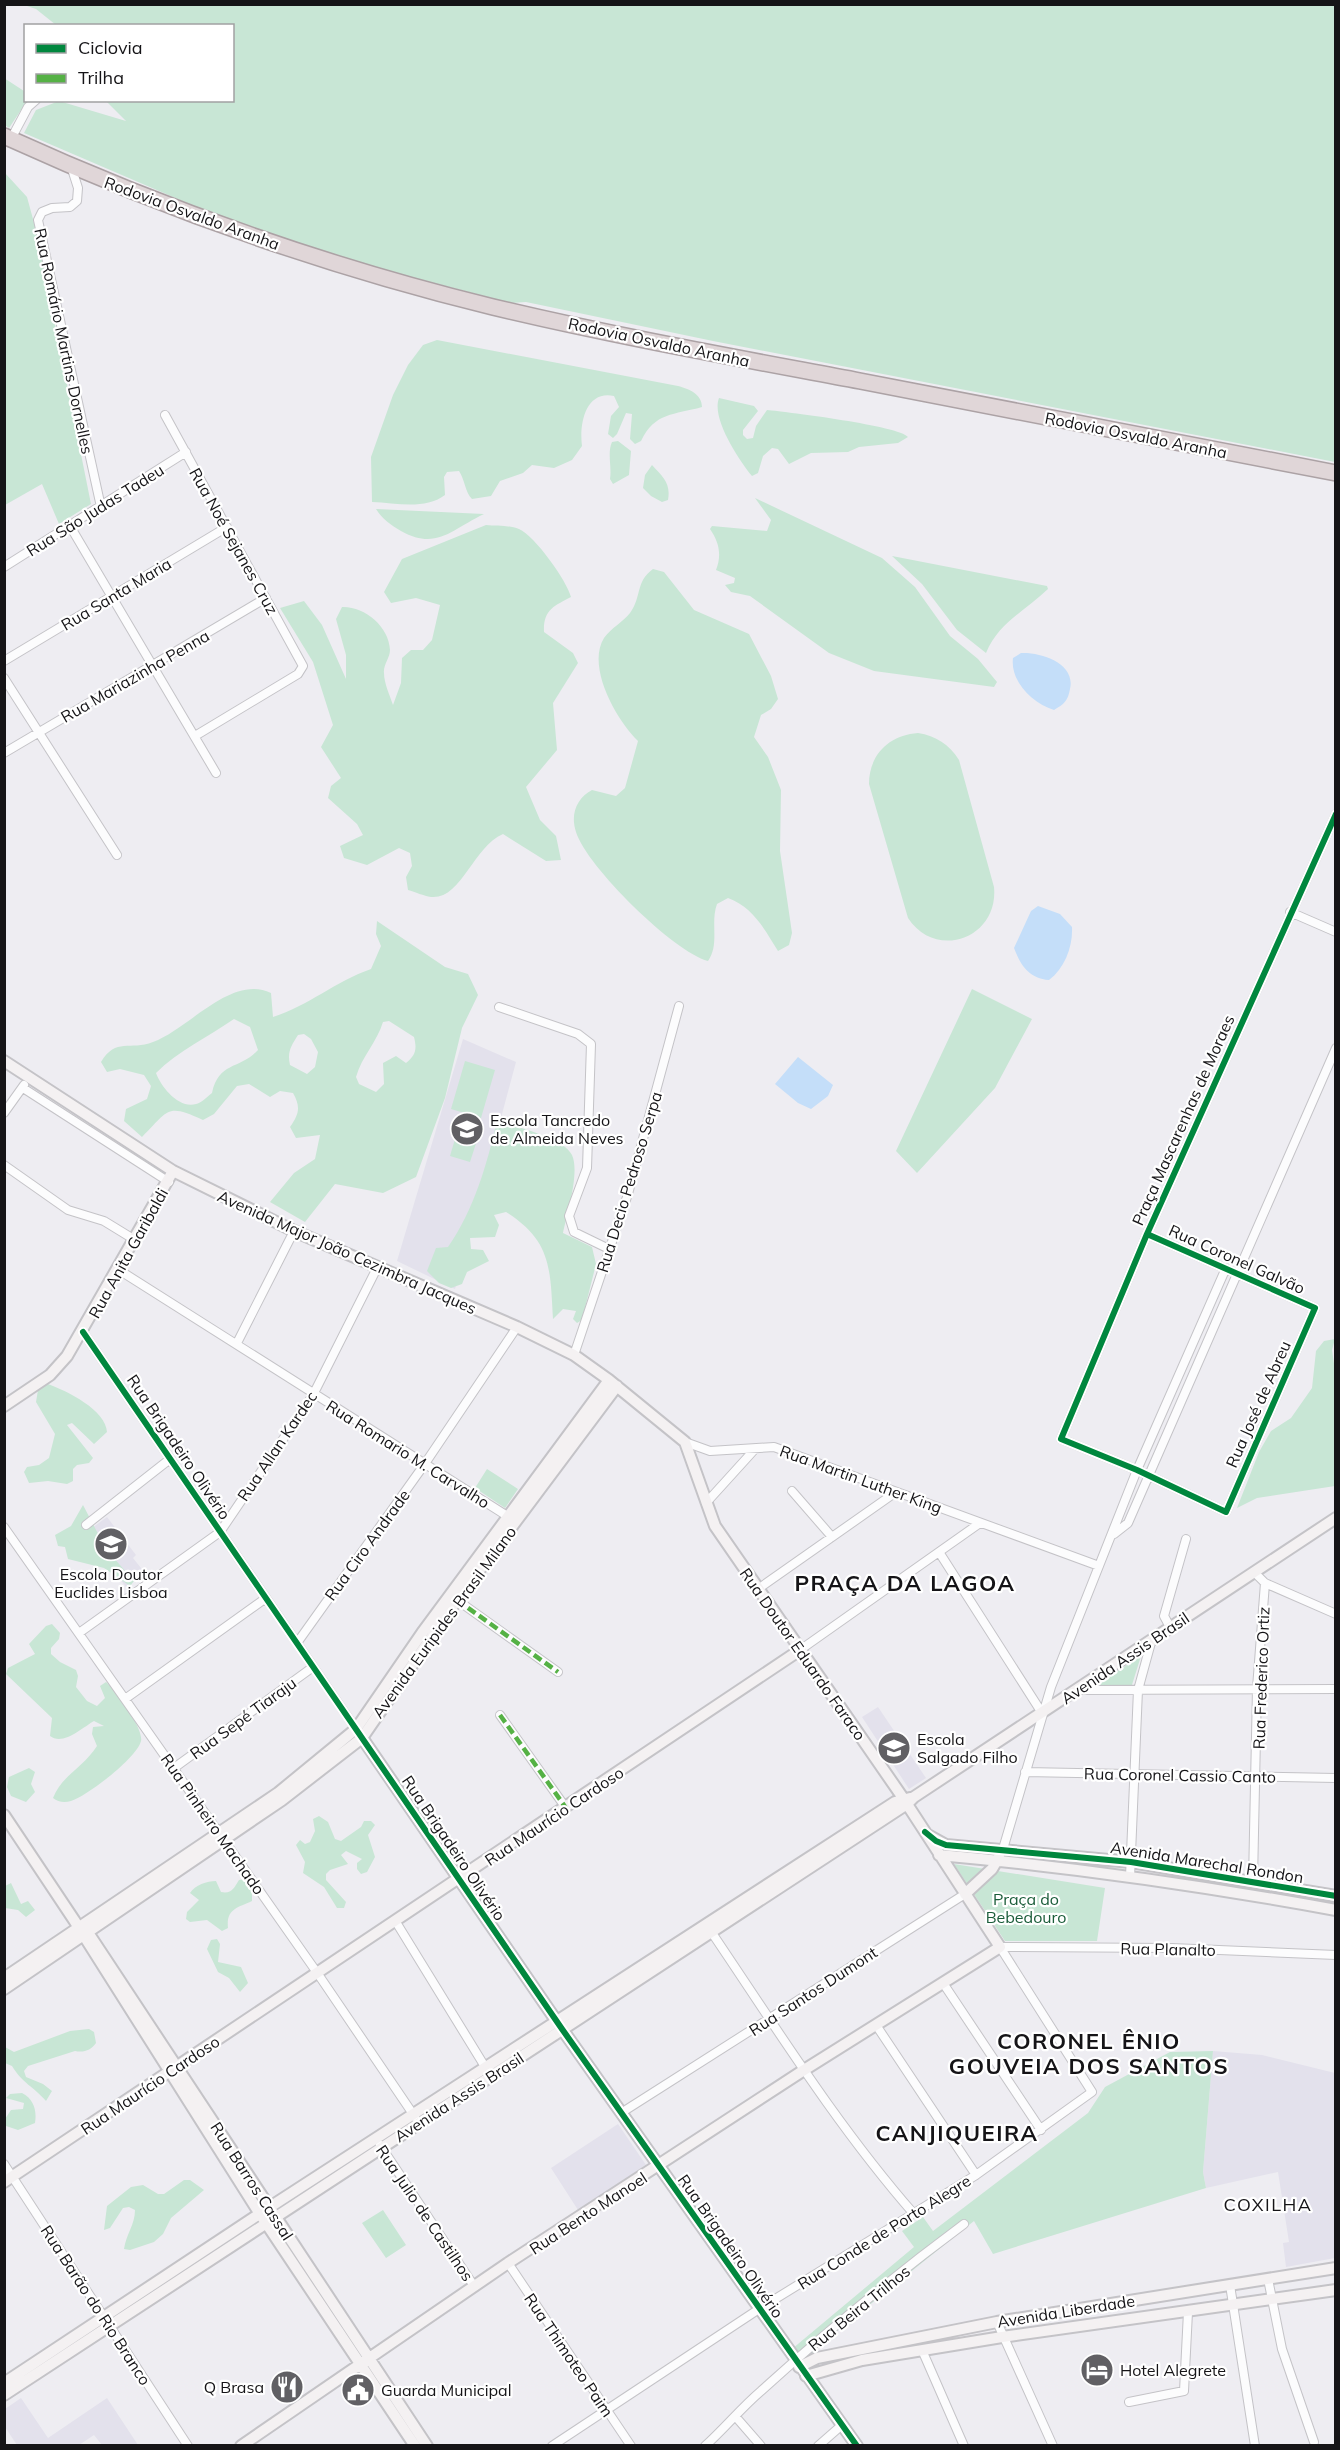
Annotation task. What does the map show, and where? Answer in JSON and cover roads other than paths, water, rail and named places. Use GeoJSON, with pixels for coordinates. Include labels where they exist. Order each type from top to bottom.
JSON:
{"type":"FeatureCollection","features":[{"type":"Feature","properties":{"kind":"highway","name":"Rodovia Osvaldo Aranha"},"geometry":{"type":"LineString","coordinates":[[8,137],[71,166],[230,230],[353,268],[494,307],[711,353],[1335,473]]}},
{"type":"Feature","properties":{"kind":"street"},"geometry":{"type":"LineString","coordinates":[[8,137],[34,102]]}},
{"type":"Feature","properties":{"kind":"street","name":"Rua Romário Martins Dornelles"},"geometry":{"type":"LineString","coordinates":[[71,166],[78,188],[77,201],[70,207],[42,212],[38,219],[101,507]]}},
{"type":"Feature","properties":{"kind":"street","name":"Rua Noé Sejanes Cruz"},"geometry":{"type":"LineString","coordinates":[[165,415],[303,666],[298,674],[195,736]]}},
{"type":"Feature","properties":{"kind":"street","name":"Rua São Judas Tadeu"},"geometry":{"type":"LineString","coordinates":[[4,567],[186,452]]}},
{"type":"Feature","properties":{"kind":"street"},"geometry":{"type":"LineString","coordinates":[[70,526],[216,773]]}},
{"type":"Feature","properties":{"kind":"street","name":"Rua Santa Maria"},"geometry":{"type":"LineString","coordinates":[[4,661],[227,527]]}},
{"type":"Feature","properties":{"kind":"street","name":"Rua Mariazinha Penna"},"geometry":{"type":"LineString","coordinates":[[4,753],[266,598]]}},
{"type":"Feature","properties":{"kind":"street"},"geometry":{"type":"LineString","coordinates":[[4,678],[117,855]]}},
{"type":"Feature","properties":{"kind":"street","name":"Praça Mascarenhas de Moraes"},"geometry":{"type":"LineString","coordinates":[[1137,1470],[1061,1439],[1147,1234],[1335,813]]}},
{"type":"Feature","properties":{"kind":"street"},"geometry":{"type":"LineString","coordinates":[[1290,912],[1335,932]]}},
{"type":"Feature","properties":{"kind":"street","name":"Rua Decio Pedroso Serpa"},"geometry":{"type":"LineString","coordinates":[[574,1355],[628,1194],[679,1006]]}},
{"type":"Feature","properties":{"kind":"street"},"geometry":{"type":"LineString","coordinates":[[500,1007],[579,1034],[591,1044],[587,1168],[570,1216],[574,1232],[609,1249]]}},
{"type":"Feature","properties":{"kind":"street"},"geometry":{"type":"LineString","coordinates":[[1113,1535],[1128,1523],[1335,1048]]}},
{"type":"Feature","properties":{"kind":"street","name":"Avenida Major João Cezimbra Jacques"},"geometry":{"type":"LineString","coordinates":[[4,1061],[171,1176],[377,1268],[517,1327],[574,1355]]}},
{"type":"Feature","properties":{"kind":"street"},"geometry":{"type":"LineString","coordinates":[[4,1113],[29,1078]]}},
{"type":"Feature","properties":{"kind":"street"},"geometry":{"type":"LineString","coordinates":[[23,1088],[171,1176]]}},
{"type":"Feature","properties":{"kind":"street"},"geometry":{"type":"LineString","coordinates":[[4,1165],[68,1210],[104,1221],[135,1240]]}},
{"type":"Feature","properties":{"kind":"street","name":"Rua Anita Garibaldi"},"geometry":{"type":"LineString","coordinates":[[4,1406],[50,1376],[83,1332],[171,1176]]}},
{"type":"Feature","properties":{"kind":"street"},"geometry":{"type":"LineString","coordinates":[[237,1343],[294,1231]]}},
{"type":"Feature","properties":{"kind":"street","name":"Rua Coronel Galvão"},"geometry":{"type":"LineString","coordinates":[[1147,1234],[1315,1308]]}},
{"type":"Feature","properties":{"kind":"street","name":"Rua Allan Kardec"},"geometry":{"type":"LineString","coordinates":[[79,1633],[220,1532],[313,1395],[377,1268]]}},
{"type":"Feature","properties":{"kind":"street"},"geometry":{"type":"LineString","coordinates":[[998,1860],[1042,1713],[1137,1470],[1226,1268]]}},
{"type":"Feature","properties":{"kind":"street","name":"Rua Romario M. Carvalho"},"geometry":{"type":"LineString","coordinates":[[119,1270],[512,1519]]}},
{"type":"Feature","properties":{"kind":"street","name":"Rua José de Abreu"},"geometry":{"type":"LineString","coordinates":[[1148,1476],[1226,1512],[1315,1308]]}},
{"type":"Feature","properties":{"kind":"street","name":"Rua Ciro Andrade"},"geometry":{"type":"LineString","coordinates":[[297,1643],[424,1465],[517,1327]]}},
{"type":"Feature","properties":{"kind":"street","name":"Rua Brigadeiro Olivério"},"geometry":{"type":"LineString","coordinates":[[83,1332],[559,2025],[800,2368],[857,2445]]}},
{"type":"Feature","properties":{"kind":"street"},"geometry":{"type":"LineString","coordinates":[[1194,1341],[1205,1345]]}},
{"type":"Feature","properties":{"kind":"street","name":"Rua Martin Luther King"},"geometry":{"type":"LineString","coordinates":[[574,1355],[613,1383],[685,1442],[710,1451],[774,1447],[1099,1566]]}},
{"type":"Feature","properties":{"kind":"street","name":"Avenida Euripides Brasil Milano"},"geometry":{"type":"LineString","coordinates":[[4,1978],[280,1797],[359,1733],[426,1636],[613,1383]]}},
{"type":"Feature","properties":{"kind":"street","name":"Rua Doutor Eduardo Faraco"},"geometry":{"type":"LineString","coordinates":[[685,1442],[715,1526],[800,1650],[908,1800],[939,1855],[1000,1947]]}},
{"type":"Feature","properties":{"kind":"street"},"geometry":{"type":"LineString","coordinates":[[706,1503],[755,1449]]}},
{"type":"Feature","properties":{"kind":"street"},"geometry":{"type":"LineString","coordinates":[[86,1525],[170,1459]]}},
{"type":"Feature","properties":{"kind":"street"},"geometry":{"type":"LineString","coordinates":[[1137,1470],[1148,1476]]}},
{"type":"Feature","properties":{"kind":"street"},"geometry":{"type":"LineString","coordinates":[[792,1491],[832,1537]]}},
{"type":"Feature","properties":{"kind":"street"},"geometry":{"type":"LineString","coordinates":[[758,1589],[896,1492]]}},
{"type":"Feature","properties":{"kind":"street"},"geometry":{"type":"LineString","coordinates":[[1125,1502],[1135,1506]]}},
{"type":"Feature","properties":{"kind":"street","name":"Avenida Assis Brasil"},"geometry":{"type":"LineString","coordinates":[[218,2249],[270,2207],[378,2143],[489,2072],[1042,1713],[1335,1518]]}},
{"type":"Feature","properties":{"kind":"street","name":"Rua Maurício Cardoso"},"geometry":{"type":"LineString","coordinates":[[9,2179],[566,1808],[800,1650],[980,1524]]}},
{"type":"Feature","properties":{"kind":"street","name":"Rua Pinheiro Machado"},"geometry":{"type":"LineString","coordinates":[[4,1527],[318,1974],[416,2118]]}},
{"type":"Feature","properties":{"kind":"street"},"geometry":{"type":"LineString","coordinates":[[1170,1628],[1164,1616],[1186,1539]]}},
{"type":"Feature","properties":{"kind":"street"},"geometry":{"type":"LineString","coordinates":[[939,1552],[1042,1713]]}},
{"type":"Feature","properties":{"kind":"street","name":"Avenida Euripides Brasil Milano"},"geometry":{"type":"LineString","coordinates":[[426,1636],[457,1600],[486,1555]]}},
{"type":"Feature","properties":{"kind":"street"},"geometry":{"type":"LineString","coordinates":[[1254,1572],[1265,1583],[1335,1614]]}},
{"type":"Feature","properties":{"kind":"street","name":"Rua Frederico Ortiz"},"geometry":{"type":"LineString","coordinates":[[1254,1881],[1257,1689],[1265,1583]]}},
{"type":"Feature","properties":{"kind":"street"},"geometry":{"type":"LineString","coordinates":[[125,1699],[266,1598]]}},
{"type":"Feature","properties":{"kind":"street"},"geometry":{"type":"LineString","coordinates":[[457,1600],[558,1672]]}},
{"type":"Feature","properties":{"kind":"street"},"geometry":{"type":"LineString","coordinates":[[1131,1862],[1138,1690],[1152,1640]]}},
{"type":"Feature","properties":{"kind":"street","name":"Rua Sepé Tiaraju"},"geometry":{"type":"LineString","coordinates":[[174,1768],[313,1666]]}},
{"type":"Feature","properties":{"kind":"street"},"geometry":{"type":"LineString","coordinates":[[1076,1690],[1335,1689]]}},
{"type":"Feature","properties":{"kind":"street"},"geometry":{"type":"LineString","coordinates":[[500,1715],[566,1808]]}},
{"type":"Feature","properties":{"kind":"street","name":"Rua Coronel Cassio Canto"},"geometry":{"type":"LineString","coordinates":[[1025,1772],[1335,1778]]}},
{"type":"Feature","properties":{"kind":"street","name":"Rua Barros Cassal"},"geometry":{"type":"LineString","coordinates":[[4,1815],[216,2135],[260,2214],[272,2221]]}},
{"type":"Feature","properties":{"kind":"street","name":"Avenida Marechal Rondon"},"geometry":{"type":"LineString","coordinates":[[925,1832],[936,1841],[946,1845],[1131,1862],[1335,1896]]}},
{"type":"Feature","properties":{"kind":"street","name":"Avenida Marechal Rondon"},"geometry":{"type":"LineString","coordinates":[[939,1855],[998,1860],[1130,1878],[1252,1895],[1335,1910]]}},
{"type":"Feature","properties":{"kind":"street","name":"Rua Santos Dumont"},"geometry":{"type":"LineString","coordinates":[[621,2113],[965,1894],[998,1860]]}},
{"type":"Feature","properties":{"kind":"street","name":"Avenida Marechal Rondon"},"geometry":{"type":"LineString","coordinates":[[1130,1878],[1131,1862]]}},
{"type":"Feature","properties":{"kind":"street"},"geometry":{"type":"LineString","coordinates":[[396,1922],[489,2072]]}},
{"type":"Feature","properties":{"kind":"street","name":"Avenida Euripides Brasil Milano"},"geometry":{"type":"LineString","coordinates":[[4,1989],[81,1928]]}},
{"type":"Feature","properties":{"kind":"street"},"geometry":{"type":"LineString","coordinates":[[708,1928],[804,2070],[887,2183],[914,2214]]}},
{"type":"Feature","properties":{"kind":"street","name":"Rua Planalto"},"geometry":{"type":"LineString","coordinates":[[1000,1947],[1173,1948],[1335,1955]]}},
{"type":"Feature","properties":{"kind":"street","name":"Rua Bento Manoel"},"geometry":{"type":"LineString","coordinates":[[241,2445],[508,2263],[659,2167],[804,2070],[1000,1947]]}},
{"type":"Feature","properties":{"kind":"street","name":"Rua Conde de Porto Alegre"},"geometry":{"type":"LineString","coordinates":[[552,2445],[759,2309],[976,2175],[1092,2092],[1000,1947]]}},
{"type":"Feature","properties":{"kind":"street"},"geometry":{"type":"LineString","coordinates":[[943,1983],[1041,2130]]}},
{"type":"Feature","properties":{"kind":"street"},"geometry":{"type":"LineString","coordinates":[[876,2025],[976,2175]]}},
{"type":"Feature","properties":{"kind":"street","name":"Rua Barros Cassal"},"geometry":{"type":"LineString","coordinates":[[216,2135],[270,2207],[272,2221],[365,2362],[415,2445]]}},
{"type":"Feature","properties":{"kind":"street","name":"Avenida Assis Brasil"},"geometry":{"type":"LineString","coordinates":[[4,2395],[107,2322],[218,2249],[272,2221],[378,2143]]}},
{"type":"Feature","properties":{"kind":"street","name":"Rua Julio de Castilhos"},"geometry":{"type":"LineString","coordinates":[[378,2143],[474,2286]]}},
{"type":"Feature","properties":{"kind":"street","name":"Rua Barão do Rio Branco"},"geometry":{"type":"LineString","coordinates":[[4,2164],[9,2179],[188,2445]]}},
{"type":"Feature","properties":{"kind":"street","name":"Rua Beira Trilhos"},"geometry":{"type":"LineString","coordinates":[[705,2445],[735,2416],[800,2368],[964,2224]]}},
{"type":"Feature","properties":{"kind":"street","name":"Rua Thimoteo Paim"},"geometry":{"type":"LineString","coordinates":[[508,2263],[631,2445]]}},
{"type":"Feature","properties":{"kind":"street","name":"Avenida Liberdade"},"geometry":{"type":"LineString","coordinates":[[800,2368],[817,2358],[997,2322],[1335,2268]]}},
{"type":"Feature","properties":{"kind":"street"},"geometry":{"type":"LineString","coordinates":[[1268,2279],[1282,2349],[1314,2442]]}},
{"type":"Feature","properties":{"kind":"street"},"geometry":{"type":"LineString","coordinates":[[1230,2285],[1255,2445]]}},
{"type":"Feature","properties":{"kind":"street","name":"Avenida Liberdade"},"geometry":{"type":"LineString","coordinates":[[800,2368],[1335,2290]]}},
{"type":"Feature","properties":{"kind":"street"},"geometry":{"type":"LineString","coordinates":[[1129,2402],[1185,2391],[1188,2312]]}},
{"type":"Feature","properties":{"kind":"street","name":"Avenida Assis Brasil"},"geometry":{"type":"LineString","coordinates":[[4,2384],[107,2322]]}},
{"type":"Feature","properties":{"kind":"street"},"geometry":{"type":"LineString","coordinates":[[997,2322],[1053,2445]]}},
{"type":"Feature","properties":{"kind":"street"},"geometry":{"type":"LineString","coordinates":[[887,2344],[889,2356]]}},
{"type":"Feature","properties":{"kind":"street"},"geometry":{"type":"LineString","coordinates":[[922,2350],[964,2445]]}},
{"type":"Feature","properties":{"kind":"street","name":"Rua Barros Cassal"},"geometry":{"type":"LineString","coordinates":[[365,2362],[428,2445]]}},
{"type":"Feature","properties":{"kind":"street"},"geometry":{"type":"LineString","coordinates":[[735,2416],[761,2445]]}},
{"type":"Feature","properties":{"kind":"street"},"geometry":{"type":"LineString","coordinates":[[818,2445],[842,2425]]}},
{"type":"Feature","properties":{"kind":"water"},"geometry":{"type":"Polygon","coordinates":[[[1021,653],[1047,657],[1063,666],[1068,673],[1070,680],[1067,699],[1054,710],[1031,697],[1019,683],[1013,667],[1013,658],[1021,653]]]}},
{"type":"Feature","properties":{"kind":"water"},"geometry":{"type":"Polygon","coordinates":[[[1038,906],[1060,914],[1072,927],[1071,942],[1064,963],[1049,980],[1031,974],[1014,948],[1031,911],[1038,906]]]}},
{"type":"Feature","properties":{"kind":"water"},"geometry":{"type":"Polygon","coordinates":[[[798,1057],[833,1085],[828,1096],[811,1109],[798,1103],[775,1084],[798,1057]]]}},
{"type":"Feature","properties":{"kind":"place","name":"Escola Tancredo de Almeida Neves"},"geometry":{"type":"Point","coordinates":[467,1129]}},
{"type":"Feature","properties":{"kind":"place","name":"Escola Doutor Euclides Lisboa"},"geometry":{"type":"Point","coordinates":[111,1544]}},
{"type":"Feature","properties":{"kind":"place","name":"Escola Salgado Filho"},"geometry":{"type":"Point","coordinates":[894,1748]}},
{"type":"Feature","properties":{"kind":"place","name":"Hotel Alegrete"},"geometry":{"type":"Point","coordinates":[1097,2370]}},
{"type":"Feature","properties":{"kind":"place","name":"Q Brasa"},"geometry":{"type":"Point","coordinates":[287,2387]}},
{"type":"Feature","properties":{"kind":"place","name":"Guarda Municipal"},"geometry":{"type":"Point","coordinates":[358,2390]}},
{"type":"Feature","properties":{"kind":"district","name":"PRAÇA DA LAGOA"},"geometry":{"type":"Point","coordinates":[905,1583]}},
{"type":"Feature","properties":{"kind":"district","name":"CORONEL ÊNIO GOUVEIA DOS SANTOS"},"geometry":{"type":"Point","coordinates":[1089,2054]}},
{"type":"Feature","properties":{"kind":"district","name":"CANJIQUEIRA"},"geometry":{"type":"Point","coordinates":[957,2133]}},
{"type":"Feature","properties":{"kind":"district","name":"COXILHA"},"geometry":{"type":"Point","coordinates":[1268,2204]}},
{"type":"Feature","properties":{"kind":"park label","name":"Praça do Bebedouro"},"geometry":{"type":"Point","coordinates":[1026,1908]}}]}
